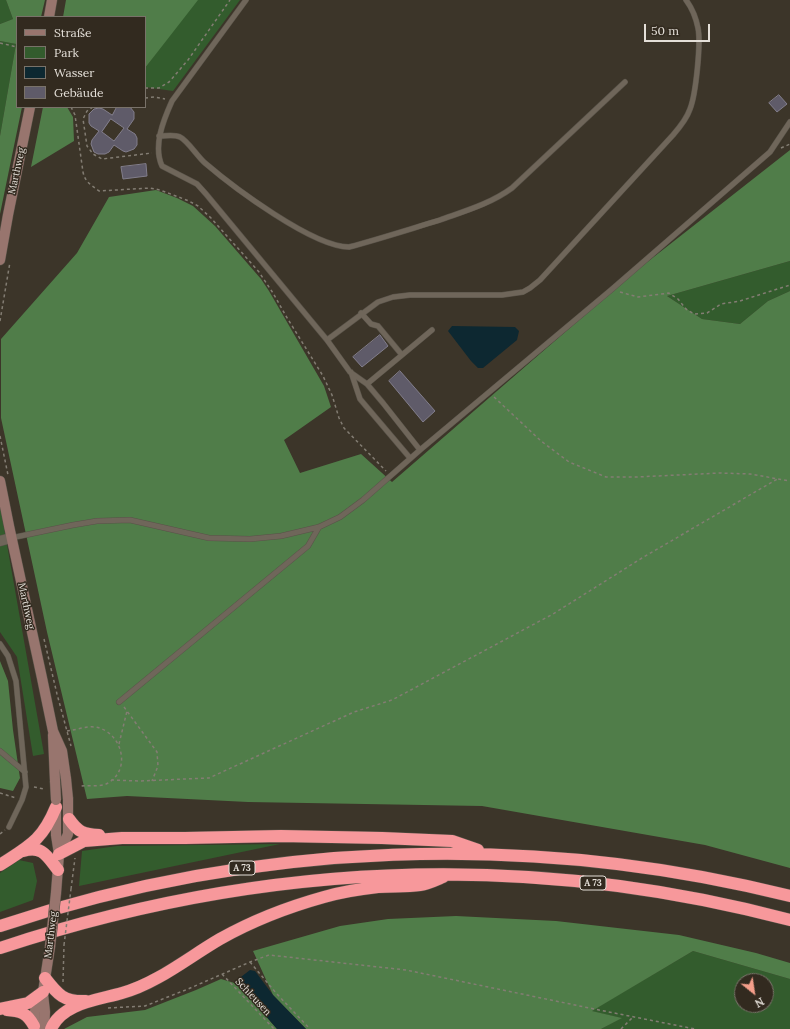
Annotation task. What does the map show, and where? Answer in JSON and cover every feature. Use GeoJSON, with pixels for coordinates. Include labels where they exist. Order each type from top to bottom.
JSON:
{"type":"FeatureCollection","features":[{"type":"Feature","properties":{"kind":"highway"},"geometry":{"type":"LineString","coordinates":[[0,865],[34,842],[42,834],[50,820],[56,804]]}},
{"type":"Feature","properties":{"kind":"highway"},"geometry":{"type":"LineString","coordinates":[[68,819],[78,830],[84,833],[122,838]]}},
{"type":"Feature","properties":{"kind":"highway"},"geometry":{"type":"LineString","coordinates":[[59,854],[84,841],[122,838],[281,836],[452,841],[491,854]]}},
{"type":"Feature","properties":{"kind":"highway"},"geometry":{"type":"LineString","coordinates":[[20,852],[29,849],[40,850],[46,854],[58,870]]}},
{"type":"Feature","properties":{"kind":"highway","name":"A 73"},"geometry":{"type":"LineString","coordinates":[[0,926],[53,910],[188,878],[316,859],[382,854],[491,854],[571,859],[666,870],[790,896]]}},
{"type":"Feature","properties":{"kind":"highway","name":"A 73"},"geometry":{"type":"LineString","coordinates":[[0,948],[60,930],[174,902],[248,889],[334,878],[420,874],[538,877],[610,884],[681,895],[730,905],[790,920]]}},
{"type":"Feature","properties":{"kind":"highway","name":"A 73"},"geometry":{"type":"LineString","coordinates":[[51,1029],[55,1021],[64,1012],[92,1001],[124,993],[139,987],[237,930],[297,905],[362,889],[420,885],[454,874]]}},
{"type":"Feature","properties":{"kind":"highway"},"geometry":{"type":"LineString","coordinates":[[45,978],[55,991],[64,998]]}},
{"type":"Feature","properties":{"kind":"highway"},"geometry":{"type":"LineString","coordinates":[[0,1009],[28,1003],[43,992]]}},
{"type":"Feature","properties":{"kind":"highway","name":"A 73"},"geometry":{"type":"LineString","coordinates":[[64,998],[72,1001],[92,1001]]}},
{"type":"Feature","properties":{"kind":"highway"},"geometry":{"type":"LineString","coordinates":[[0,1009],[22,1012],[37,1028]]}},
{"type":"Feature","properties":{"kind":"main road"},"geometry":{"type":"LineString","coordinates":[[49,16],[52,0]]}},
{"type":"Feature","properties":{"kind":"main road","name":"Marthweg"},"geometry":{"type":"LineString","coordinates":[[0,260],[30,108]]}},
{"type":"Feature","properties":{"kind":"main road","name":"Marthweg"},"geometry":{"type":"LineString","coordinates":[[0,481],[53,731],[56,835],[59,854],[50,947],[43,992],[35,1011],[37,1028]]}},
{"type":"Feature","properties":{"kind":"main road","name":"Marthweg"},"geometry":{"type":"LineString","coordinates":[[53,731],[62,751],[68,799],[68,834],[59,854]]}},
{"type":"Feature","properties":{"kind":"street"},"geometry":{"type":"LineString","coordinates":[[0,541],[11,538]]}},
{"type":"Feature","properties":{"kind":"lane"},"geometry":{"type":"LineString","coordinates":[[246,0],[172,101],[159,136],[158,159],[162,166],[197,184],[206,194],[327,340],[350,372],[360,399],[410,458]]}},
{"type":"Feature","properties":{"kind":"lane"},"geometry":{"type":"LineString","coordinates":[[327,340],[361,313],[378,302],[393,297],[410,295],[502,295],[523,292],[540,280],[674,135],[691,108],[698,58],[698,30],[695,15],[686,0]]}},
{"type":"Feature","properties":{"kind":"lane"},"geometry":{"type":"LineString","coordinates":[[159,136],[172,135],[181,137],[204,162],[249,198],[312,235],[335,246],[348,247],[476,208],[502,195],[512,188],[625,82]]}},
{"type":"Feature","properties":{"kind":"lane"},"geometry":{"type":"LineString","coordinates":[[11,538],[72,525],[130,520],[209,538],[250,539],[281,536],[319,527],[340,517],[363,500],[410,458],[611,290],[770,152],[790,122]]}},
{"type":"Feature","properties":{"kind":"lane"},"geometry":{"type":"LineString","coordinates":[[361,313],[371,324],[378,326],[402,355]]}},
{"type":"Feature","properties":{"kind":"lane"},"geometry":{"type":"LineString","coordinates":[[367,384],[432,330]]}},
{"type":"Feature","properties":{"kind":"lane"},"geometry":{"type":"LineString","coordinates":[[350,372],[367,384],[420,450]]}},
{"type":"Feature","properties":{"kind":"lane"},"geometry":{"type":"LineString","coordinates":[[119,702],[308,546],[319,527]]}},
{"type":"Feature","properties":{"kind":"lane"},"geometry":{"type":"LineString","coordinates":[[0,644],[8,656],[16,681],[26,786],[22,800],[9,826]]}},
{"type":"Feature","properties":{"kind":"lane"},"geometry":{"type":"LineString","coordinates":[[0,751],[25,772]]}},
{"type":"Feature","properties":{"kind":"path"},"geometry":{"type":"LineString","coordinates":[[146,88],[159,88],[169,82],[178,72],[230,0]]}},
{"type":"Feature","properties":{"kind":"path"},"geometry":{"type":"LineString","coordinates":[[0,43],[16,47]]}},
{"type":"Feature","properties":{"kind":"path"},"geometry":{"type":"LineString","coordinates":[[146,98],[154,97],[172,101]]}},
{"type":"Feature","properties":{"kind":"path"},"geometry":{"type":"LineString","coordinates":[[72,108],[75,115],[84,179],[99,191],[150,188],[160,190],[189,200],[204,212],[259,272],[273,293],[323,376],[332,395],[339,418],[344,428],[390,475]]}},
{"type":"Feature","properties":{"kind":"path"},"geometry":{"type":"LineString","coordinates":[[91,108],[87,111],[83,119],[87,146],[93,154],[102,159],[158,153]]}},
{"type":"Feature","properties":{"kind":"path"},"geometry":{"type":"LineString","coordinates":[[611,290],[638,297],[669,293],[678,299],[686,309],[694,314],[707,313],[721,304],[740,301],[790,285]]}},
{"type":"Feature","properties":{"kind":"path"},"geometry":{"type":"LineString","coordinates":[[489,392],[541,441],[569,462],[606,477],[720,473],[750,474],[790,481]]}},
{"type":"Feature","properties":{"kind":"path"},"geometry":{"type":"LineString","coordinates":[[111,780],[152,781],[209,778],[354,712],[392,700],[553,614],[642,558],[779,478]]}},
{"type":"Feature","properties":{"kind":"path"},"geometry":{"type":"LineString","coordinates":[[119,702],[157,752],[158,766],[152,781]]}},
{"type":"Feature","properties":{"kind":"path"},"geometry":{"type":"LineString","coordinates":[[119,745],[127,711]]}},
{"type":"Feature","properties":{"kind":"path"},"geometry":{"type":"LineString","coordinates":[[67,731],[94,727],[106,730],[115,738],[120,748],[122,762],[116,776],[104,785],[81,786]]}},
{"type":"Feature","properties":{"kind":"path"},"geometry":{"type":"LineString","coordinates":[[26,786],[44,789]]}},
{"type":"Feature","properties":{"kind":"path"},"geometry":{"type":"LineString","coordinates":[[0,793],[22,800]]}},
{"type":"Feature","properties":{"kind":"path"},"geometry":{"type":"LineString","coordinates":[[64,998],[62,977],[64,945],[71,889]]}},
{"type":"Feature","properties":{"kind":"path"},"geometry":{"type":"LineString","coordinates":[[104,1009],[145,1006],[269,955],[406,970],[696,1029]]}},
{"type":"Feature","properties":{"kind":"path"},"geometry":{"type":"LineString","coordinates":[[250,962],[276,993],[310,1029]]}},
{"type":"Feature","properties":{"kind":"path","name":"Schleusen"},"geometry":{"type":"LineString","coordinates":[[222,974],[274,1029]]}},
{"type":"Feature","properties":{"kind":"path"},"geometry":{"type":"LineString","coordinates":[[621,1029],[629,1023],[633,1017]]}},
{"type":"Feature","properties":{"kind":"green space"},"geometry":{"type":"Polygon","coordinates":[[[0,0],[6,0],[13,19],[0,24],[0,0]]]}},
{"type":"Feature","properties":{"kind":"green space"},"geometry":{"type":"Polygon","coordinates":[[[6,0],[45,0],[41,16],[16,16],[16,44],[0,41],[0,24],[13,19],[6,0]]]}},
{"type":"Feature","properties":{"kind":"green space"},"geometry":{"type":"Polygon","coordinates":[[[66,0],[198,0],[146,67],[146,16],[63,16],[66,0]]]}},
{"type":"Feature","properties":{"kind":"green space"},"geometry":{"type":"Polygon","coordinates":[[[67,0],[240,0],[173,91],[146,87],[146,67],[160,48],[146,19],[146,16],[64,16],[67,0]]]}},
{"type":"Feature","properties":{"kind":"green space"},"geometry":{"type":"Polygon","coordinates":[[[0,41],[16,44],[0,136],[0,41]]]}},
{"type":"Feature","properties":{"kind":"green space"},"geometry":{"type":"Polygon","coordinates":[[[16,44],[16,108],[22,108],[0,214],[0,136],[16,44]]]}},
{"type":"Feature","properties":{"kind":"green space"},"geometry":{"type":"Polygon","coordinates":[[[43,108],[68,108],[73,117],[74,141],[31,167],[43,108]]]}},
{"type":"Feature","properties":{"kind":"green space"},"geometry":{"type":"Polygon","coordinates":[[[790,150],[790,261],[667,296],[702,319],[740,324],[768,301],[790,291],[790,868],[705,845],[482,806],[248,802],[127,796],[87,799],[47,632],[1,418],[1,339],[77,253],[109,197],[156,190],[193,206],[215,226],[261,279],[324,386],[331,407],[284,440],[300,473],[361,454],[392,482],[632,274],[790,150]]]}},
{"type":"Feature","properties":{"kind":"green space"},"geometry":{"type":"Polygon","coordinates":[[[790,261],[790,291],[768,301],[740,324],[702,319],[667,296],[790,261]]]}},
{"type":"Feature","properties":{"kind":"green space"},"geometry":{"type":"Polygon","coordinates":[[[0,505],[44,754],[33,756],[17,657],[0,632],[0,505]]]}},
{"type":"Feature","properties":{"kind":"green space"},"geometry":{"type":"Polygon","coordinates":[[[0,661],[8,681],[20,778],[13,791],[0,788],[0,661]]]}},
{"type":"Feature","properties":{"kind":"green space"},"geometry":{"type":"Polygon","coordinates":[[[280,844],[79,886],[82,851],[117,846],[280,844]]]}},
{"type":"Feature","properties":{"kind":"green space"},"geometry":{"type":"Polygon","coordinates":[[[19,860],[33,863],[37,881],[33,900],[0,912],[0,873],[19,860]]]}},
{"type":"Feature","properties":{"kind":"green space"},"geometry":{"type":"Polygon","coordinates":[[[456,916],[556,921],[679,935],[756,953],[790,963],[790,979],[774,974],[774,973],[769,973],[693,951],[592,1011],[622,1018],[601,1029],[306,1029],[273,995],[253,951],[340,926],[388,919],[456,916]]]}},
{"type":"Feature","properties":{"kind":"green space"},"geometry":{"type":"Polygon","coordinates":[[[693,951],[769,973],[734,973],[734,1013],[774,1013],[774,974],[790,979],[790,1029],[601,1029],[621,1018],[591,1011],[693,951]]]}},
{"type":"Feature","properties":{"kind":"green space"},"geometry":{"type":"Polygon","coordinates":[[[221,979],[238,984],[277,1029],[64,1029],[87,1017],[145,1010],[221,979]]]}},
{"type":"Feature","properties":{"kind":"water"},"geometry":{"type":"Polygon","coordinates":[[[452,326],[515,327],[519,331],[517,340],[483,368],[478,368],[448,331],[452,326]]]}},
{"type":"Feature","properties":{"kind":"water"},"geometry":{"type":"Polygon","coordinates":[[[250,970],[255,971],[273,995],[306,1029],[277,1029],[238,984],[237,980],[250,970]]]}},
{"type":"Feature","properties":{"kind":"building"},"geometry":{"type":"Polygon","coordinates":[[[779,95],[787,104],[777,112],[769,103],[779,95]]]}},
{"type":"Feature","properties":{"kind":"building"},"geometry":{"type":"Polygon","coordinates":[[[116,108],[131,108],[134,112],[134,119],[127,129],[135,134],[137,138],[137,145],[134,149],[126,152],[114,145],[109,152],[105,154],[98,154],[94,152],[91,144],[92,140],[99,131],[89,123],[89,114],[94,109],[103,109],[112,115],[116,108]],[[111,119],[102,132],[114,141],[124,128],[111,119]]]}},
{"type":"Feature","properties":{"kind":"building"},"geometry":{"type":"Polygon","coordinates":[[[146,164],[147,176],[123,179],[121,167],[146,164]]]}},
{"type":"Feature","properties":{"kind":"building"},"geometry":{"type":"Polygon","coordinates":[[[380,335],[388,346],[362,367],[353,357],[380,335]]]}},
{"type":"Feature","properties":{"kind":"building"},"geometry":{"type":"Polygon","coordinates":[[[400,371],[435,411],[423,422],[389,381],[400,371]]]}}]}
